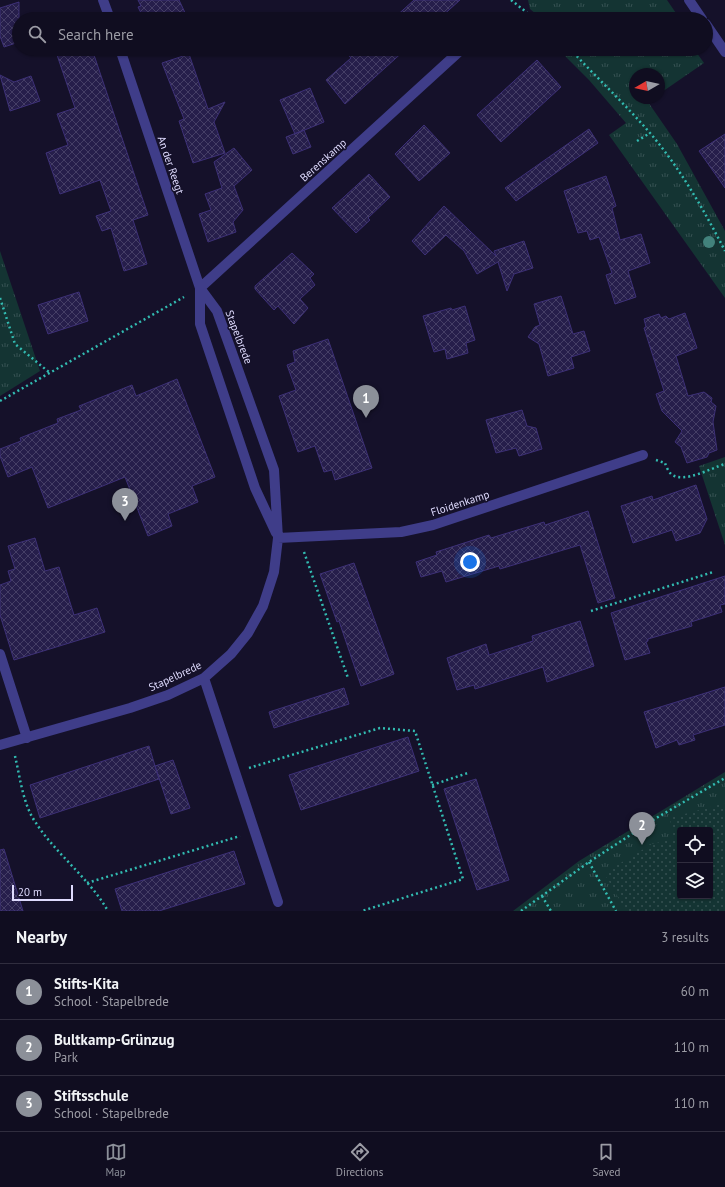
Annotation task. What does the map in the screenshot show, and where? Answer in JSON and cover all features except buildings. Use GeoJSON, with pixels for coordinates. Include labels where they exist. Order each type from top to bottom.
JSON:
{"type":"FeatureCollection","features":[{"type":"Feature","properties":{"kind":"street"},"geometry":{"type":"LineString","coordinates":[[103,0],[107,12]]}},
{"type":"Feature","properties":{"kind":"street"},"geometry":{"type":"LineString","coordinates":[[689,0],[697,12]]}},
{"type":"Feature","properties":{"kind":"street"},"geometry":{"type":"LineString","coordinates":[[713,34],[725,52]]}},
{"type":"Feature","properties":{"kind":"street","name":"An der Reegt"},"geometry":{"type":"LineString","coordinates":[[122,56],[200,288]]}},
{"type":"Feature","properties":{"kind":"street","name":"Berenskamp"},"geometry":{"type":"LineString","coordinates":[[200,288],[454,56]]}},
{"type":"Feature","properties":{"kind":"street"},"geometry":{"type":"LineString","coordinates":[[200,288],[200,324],[255,488],[278,538]]}},
{"type":"Feature","properties":{"kind":"street","name":"Stapelbrede"},"geometry":{"type":"LineString","coordinates":[[0,745],[130,708],[168,695],[204,678],[231,654],[248,633],[263,606],[274,572],[278,538],[274,470],[217,311],[200,288]]}},
{"type":"Feature","properties":{"kind":"street","name":"Floidenkamp"},"geometry":{"type":"LineString","coordinates":[[278,538],[401,532],[433,525],[643,455]]}},
{"type":"Feature","properties":{"kind":"street"},"geometry":{"type":"LineString","coordinates":[[0,654],[27,738]]}},
{"type":"Feature","properties":{"kind":"street"},"geometry":{"type":"LineString","coordinates":[[204,678],[278,902]]}},
{"type":"Feature","properties":{"kind":"path"},"geometry":{"type":"LineString","coordinates":[[512,0],[527,12]]}},
{"type":"Feature","properties":{"kind":"path"},"geometry":{"type":"LineString","coordinates":[[577,56],[650,133],[669,159],[708,219],[725,251]]}},
{"type":"Feature","properties":{"kind":"path"},"geometry":{"type":"LineString","coordinates":[[637,141],[650,133]]}},
{"type":"Feature","properties":{"kind":"path"},"geometry":{"type":"LineString","coordinates":[[0,401],[200,288]]}},
{"type":"Feature","properties":{"kind":"path"},"geometry":{"type":"LineString","coordinates":[[0,298],[15,344],[50,373]]}},
{"type":"Feature","properties":{"kind":"path"},"geometry":{"type":"LineString","coordinates":[[643,455],[665,463],[669,473],[678,478],[690,476],[725,464]]}},
{"type":"Feature","properties":{"kind":"path"},"geometry":{"type":"LineString","coordinates":[[299,537],[348,678]]}},
{"type":"Feature","properties":{"kind":"path"},"geometry":{"type":"LineString","coordinates":[[592,611],[713,572]]}},
{"type":"Feature","properties":{"kind":"path"},"geometry":{"type":"LineString","coordinates":[[235,773],[380,728],[415,731],[463,879],[362,911]]}},
{"type":"Feature","properties":{"kind":"path"},"geometry":{"type":"LineString","coordinates":[[11,742],[28,806],[35,823],[87,883],[108,911]]}},
{"type":"Feature","properties":{"kind":"path"},"geometry":{"type":"LineString","coordinates":[[432,785],[468,773]]}},
{"type":"Feature","properties":{"kind":"path"},"geometry":{"type":"LineString","coordinates":[[521,911],[589,862],[658,817],[725,778]]}},
{"type":"Feature","properties":{"kind":"path"},"geometry":{"type":"LineString","coordinates":[[87,883],[254,831]]}},
{"type":"Feature","properties":{"kind":"path"},"geometry":{"type":"LineString","coordinates":[[589,862],[616,911]]}},
{"type":"Feature","properties":{"kind":"path"},"geometry":{"type":"LineString","coordinates":[[542,896],[551,911]]}},
{"type":"Feature","properties":{"kind":"green space"},"geometry":{"type":"Polygon","coordinates":[[[528,0],[667,0],[675,12],[534,12],[530,9],[528,0]]]}},
{"type":"Feature","properties":{"kind":"green space"},"geometry":{"type":"Polygon","coordinates":[[[565,56],[699,56],[704,63],[665,90],[665,68],[629,68],[629,104],[649,104],[677,144],[725,231],[725,298],[609,135],[626,123],[589,80],[565,56]]]}},
{"type":"Feature","properties":{"kind":"green space"},"geometry":{"type":"Polygon","coordinates":[[[0,251],[40,371],[0,396],[0,251]]]}},
{"type":"Feature","properties":{"kind":"green space"},"geometry":{"type":"Polygon","coordinates":[[[725,457],[725,545],[699,466],[725,457]]]}},
{"type":"Feature","properties":{"kind":"green space"},"geometry":{"type":"Polygon","coordinates":[[[725,772],[725,911],[513,911],[579,861],[725,772]]]}},
{"type":"Feature","properties":{"kind":"green space"},"geometry":{"type":"Polygon","coordinates":[[[725,803],[725,911],[626,911],[604,873],[652,844],[673,839],[670,818],[725,803]]]}},
{"type":"Feature","properties":{"kind":"place","name":"Stifts-Kita"},"geometry":{"type":"Point","coordinates":[366,418]}},
{"type":"Feature","properties":{"kind":"place","name":"Stiftsschule"},"geometry":{"type":"Point","coordinates":[125,521]}},
{"type":"Feature","properties":{"kind":"place","name":"Bultkamp-Grünzug"},"geometry":{"type":"Point","coordinates":[642,845]}}]}
